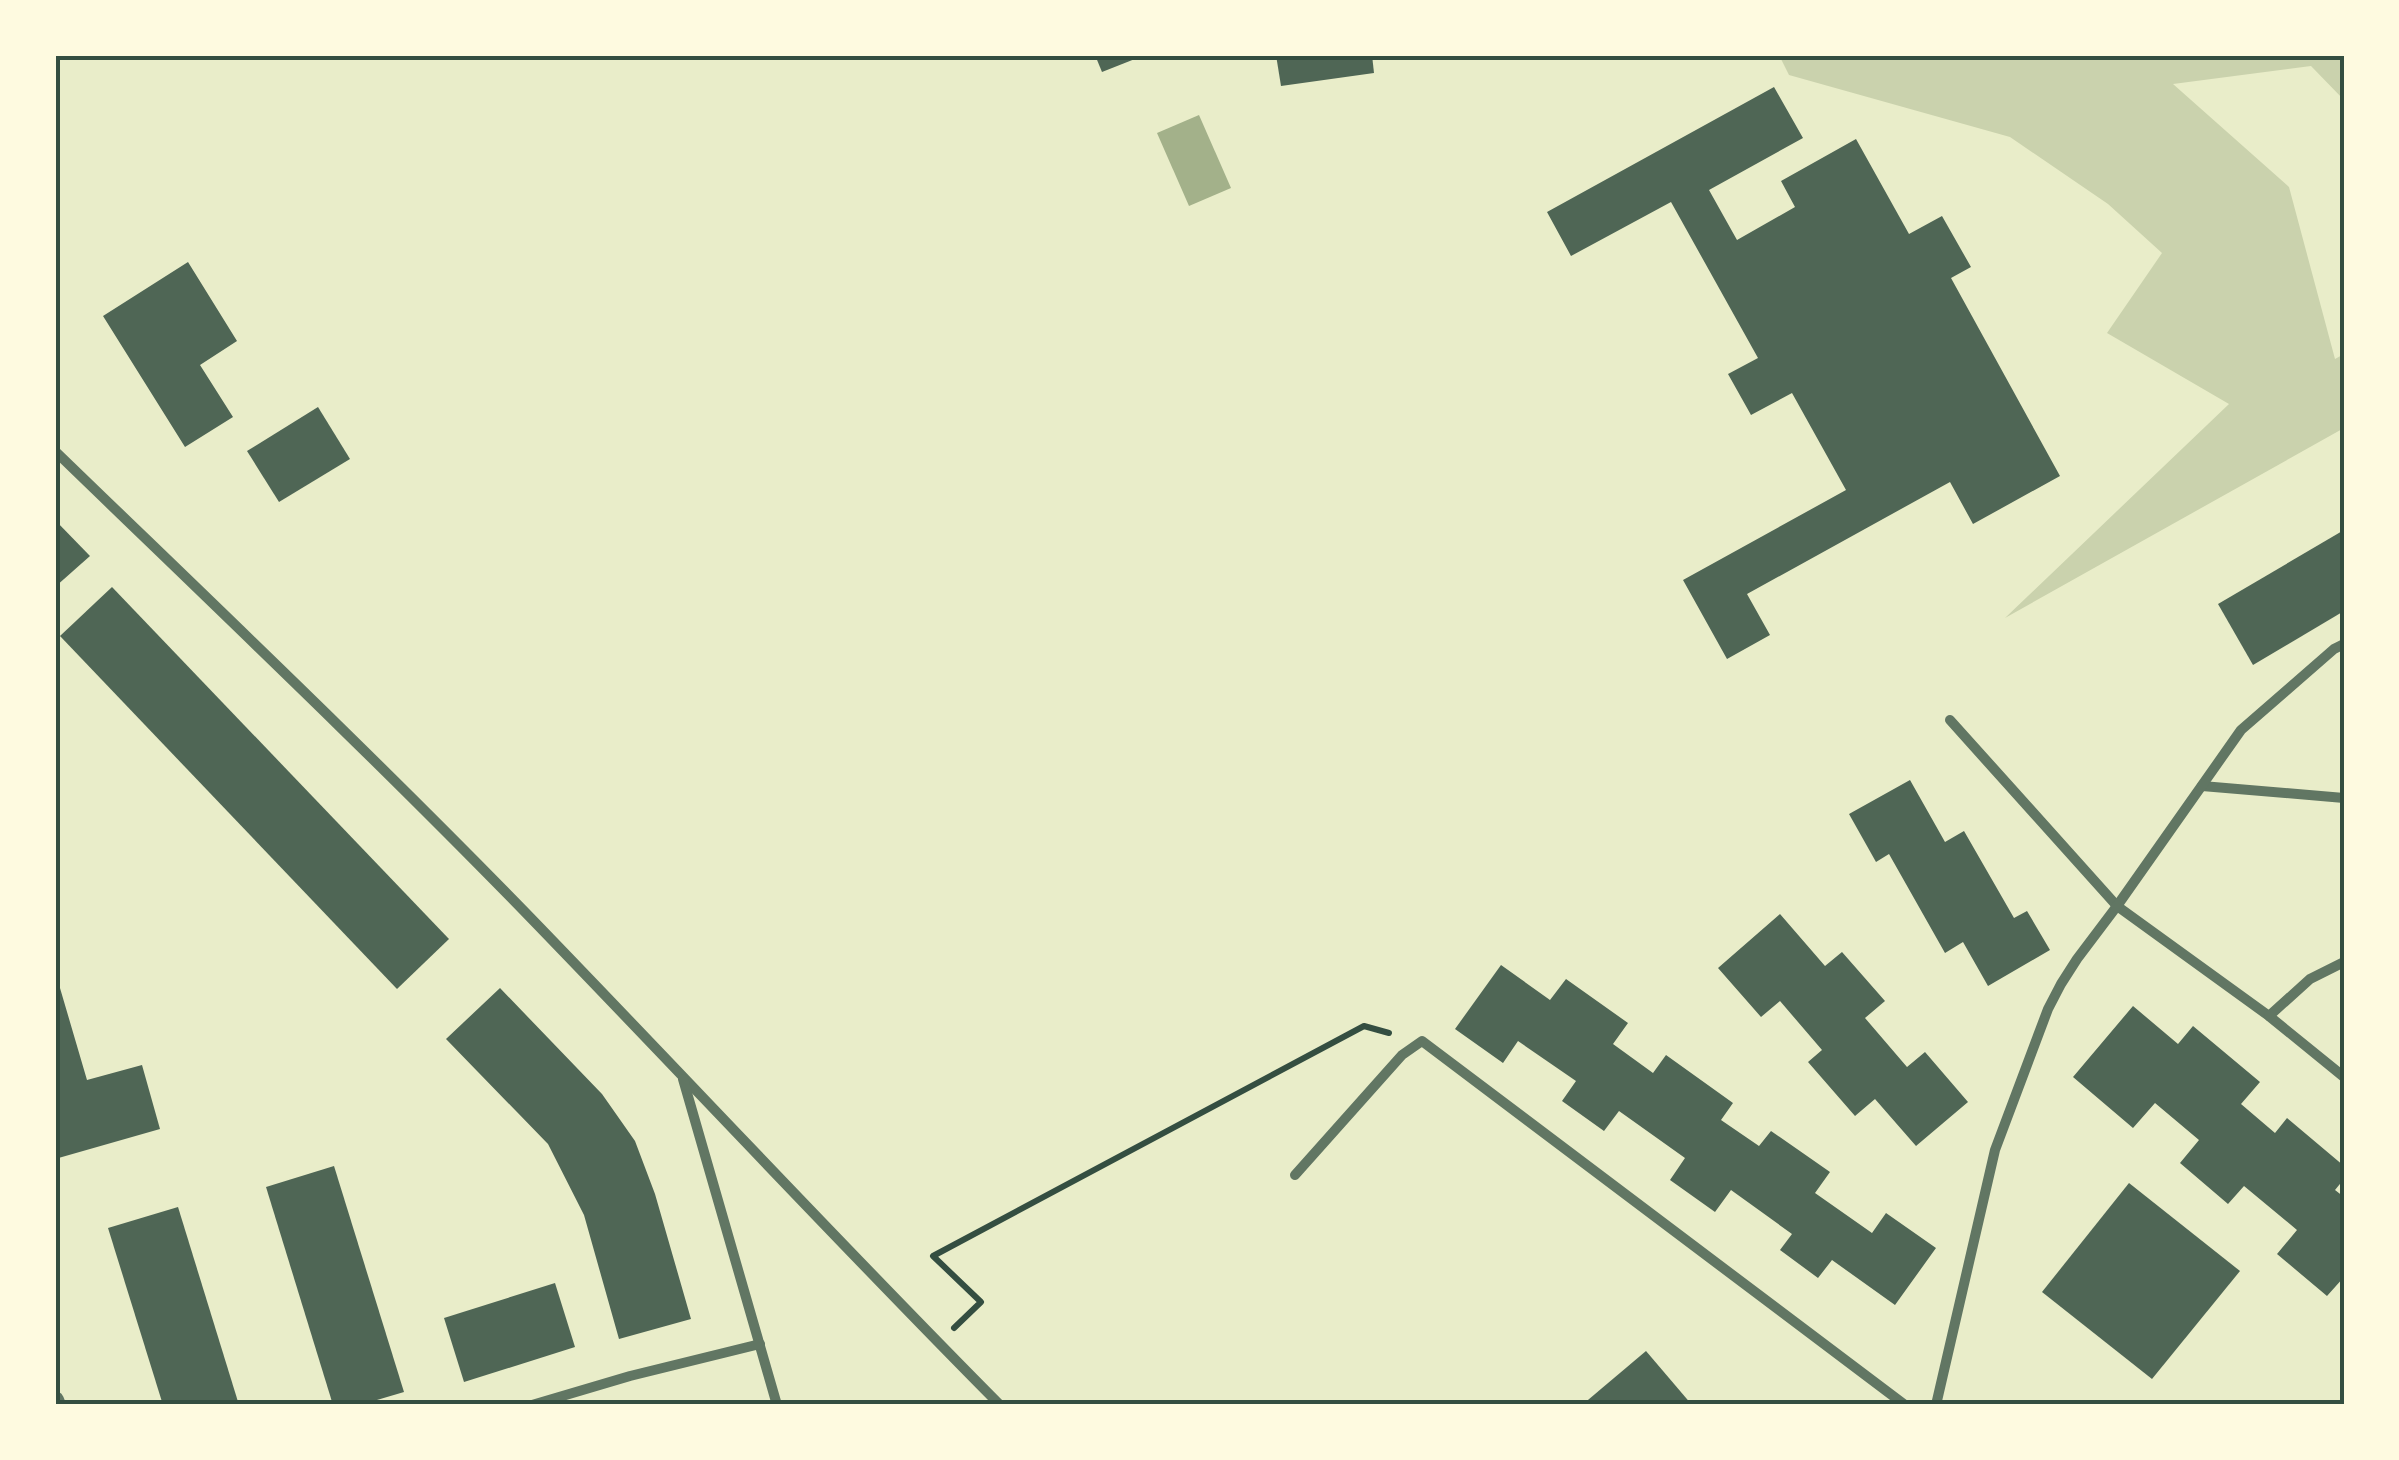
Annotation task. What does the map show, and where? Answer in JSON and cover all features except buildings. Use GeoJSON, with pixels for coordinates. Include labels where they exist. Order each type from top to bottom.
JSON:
{"type":"FeatureCollection","features":[{"type":"Feature","properties":{"kind":"street"},"geometry":{"type":"LineString","coordinates":[[55,451],[522,909],[1000,1405]]}},
{"type":"Feature","properties":{"kind":"street"},"geometry":{"type":"LineString","coordinates":[[1936,1405],[1994,1150],[2048,1010],[2077,959],[2242,730],[2344,644]]}},
{"type":"Feature","properties":{"kind":"street"},"geometry":{"type":"LineString","coordinates":[[1950,720],[2117,906],[2270,1016],[2344,1077]]}},
{"type":"Feature","properties":{"kind":"street"},"geometry":{"type":"LineString","coordinates":[[2202,786],[2344,798]]}},
{"type":"Feature","properties":{"kind":"street"},"geometry":{"type":"LineString","coordinates":[[2270,1016],[2310,979],[2344,962]]}},
{"type":"Feature","properties":{"kind":"street"},"geometry":{"type":"LineString","coordinates":[[1296,1175],[1402,1055],[1422,1041],[1906,1405]]}},
{"type":"Feature","properties":{"kind":"street"},"geometry":{"type":"LineString","coordinates":[[683,1077],[777,1405]]}},
{"type":"Feature","properties":{"kind":"street"},"geometry":{"type":"LineString","coordinates":[[532,1405],[760,1344]]}},
{"type":"Feature","properties":{"kind":"path"},"geometry":{"type":"LineString","coordinates":[[939,1343],[980,1302],[933,1256],[1364,1026],[1422,1041]]}},
{"type":"Feature","properties":{"kind":"shaded area"},"geometry":{"type":"Polygon","coordinates":[[[1779,55],[2344,55],[2344,100],[2311,66],[2173,84],[2289,187],[2335,359],[2344,354],[2344,428],[2005,618],[2229,404],[2107,333],[2162,253],[2108,204],[2010,137],[1789,75],[1779,55]]]}},
{"type":"Feature","properties":{"kind":"shaded area"},"geometry":{"type":"Polygon","coordinates":[[[1199,115],[1231,188],[1189,206],[1157,133],[1199,115]]]}}]}
